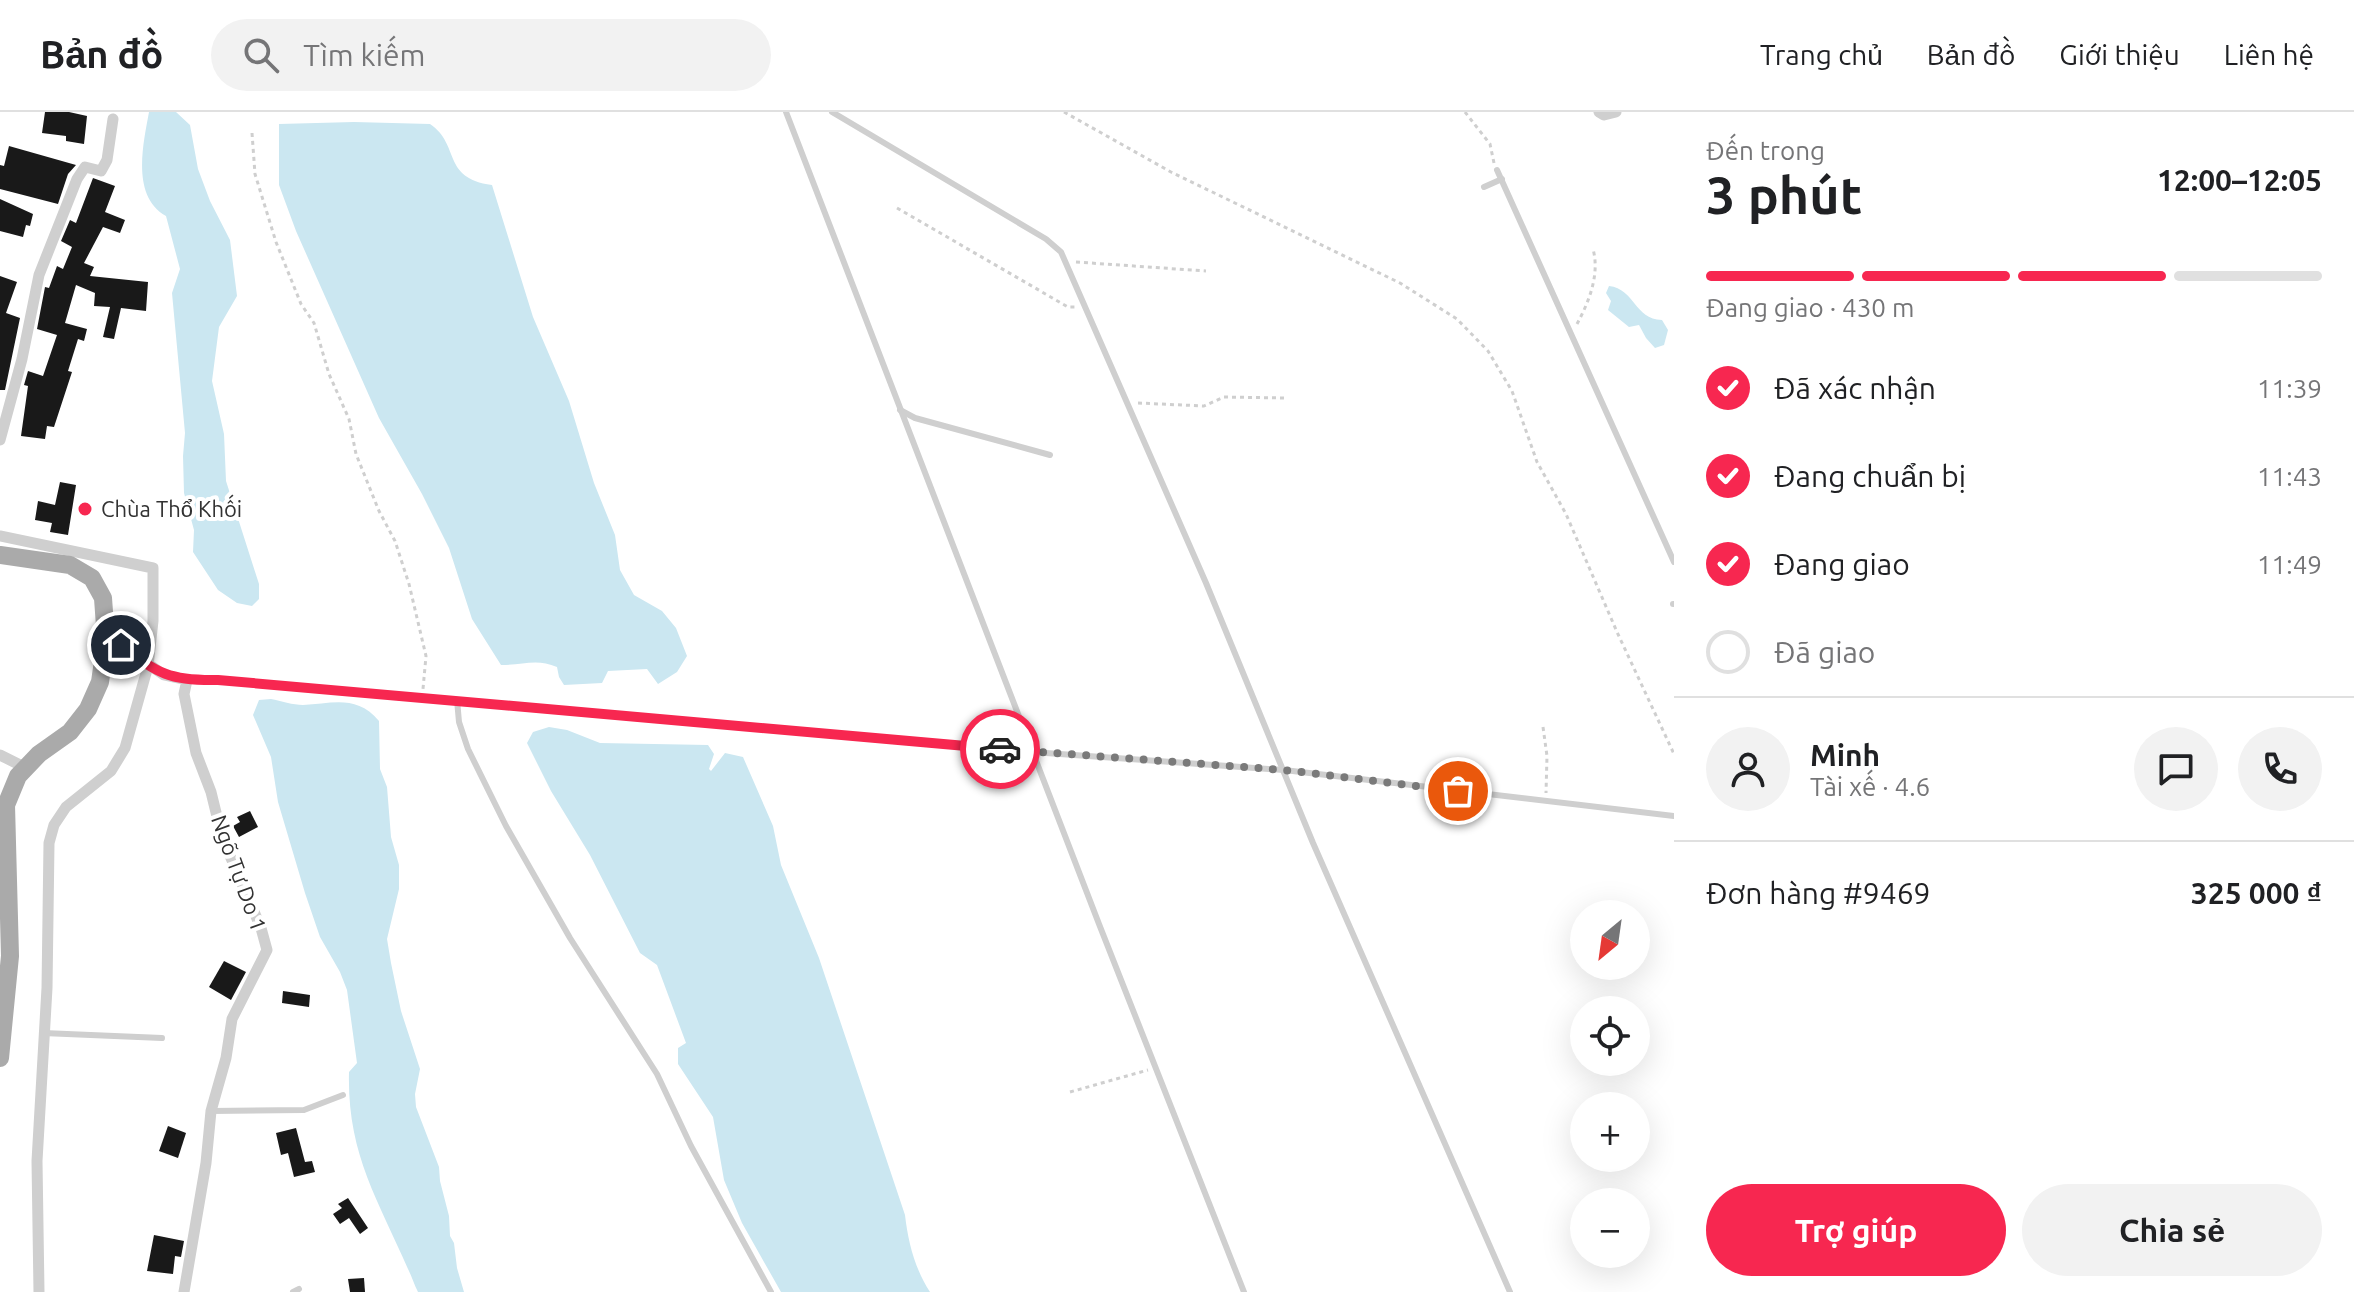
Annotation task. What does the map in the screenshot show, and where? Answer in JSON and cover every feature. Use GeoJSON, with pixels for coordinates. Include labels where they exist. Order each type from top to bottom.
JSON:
{"type":"FeatureCollection","features":[{"type":"Feature","properties":{"kind":"main road"},"geometry":{"type":"LineString","coordinates":[[0,555],[70,565],[92,578],[103,598],[106,640],[100,682],[88,709],[70,732],[39,754],[18,776],[6,805],[10,956],[0,1058]]}},
{"type":"Feature","properties":{"kind":"street"},"geometry":{"type":"LineString","coordinates":[[1599,112],[1604,115],[1616,112]]}},
{"type":"Feature","properties":{"kind":"street"},"geometry":{"type":"LineString","coordinates":[[0,440],[19,371],[39,275],[77,179],[85,167],[101,171],[107,160],[113,119]]}},
{"type":"Feature","properties":{"kind":"street"},"geometry":{"type":"LineString","coordinates":[[0,536],[153,568],[153,621],[148,666],[125,748],[111,771],[66,807],[54,825],[49,843],[47,988],[37,1161],[39,1292]]}},
{"type":"Feature","properties":{"kind":"street"},"geometry":{"type":"LineString","coordinates":[[106,640],[121,645],[164,675],[187,680]]}},
{"type":"Feature","properties":{"kind":"street","name":"Ngõ Tự Do 1"},"geometry":{"type":"LineString","coordinates":[[184,1292],[206,1163],[211,1111],[226,1058],[232,1019],[267,950],[261,928],[222,837],[211,792],[196,753],[184,694],[187,680]]}},
{"type":"Feature","properties":{"kind":"street"},"geometry":{"type":"LineString","coordinates":[[0,755],[26,768],[0,793]]}},
{"type":"Feature","properties":{"kind":"lane"},"geometry":{"type":"LineString","coordinates":[[786,112],[1244,1292]]}},
{"type":"Feature","properties":{"kind":"lane"},"geometry":{"type":"LineString","coordinates":[[832,112],[1046,239],[1061,252],[1510,1292]]}},
{"type":"Feature","properties":{"kind":"lane"},"geometry":{"type":"LineString","coordinates":[[1497,170],[1674,562]]}},
{"type":"Feature","properties":{"kind":"lane"},"geometry":{"type":"LineString","coordinates":[[1484,187],[1502,179]]}},
{"type":"Feature","properties":{"kind":"lane"},"geometry":{"type":"LineString","coordinates":[[900,410],[915,418],[1050,455]]}},
{"type":"Feature","properties":{"kind":"lane"},"geometry":{"type":"LineString","coordinates":[[187,680],[422,697],[1032,752],[1284,770],[1674,816]]}},
{"type":"Feature","properties":{"kind":"lane"},"geometry":{"type":"LineString","coordinates":[[457,700],[459,722],[468,749],[506,826],[570,938],[657,1074],[691,1146],[771,1292]]}},
{"type":"Feature","properties":{"kind":"lane"},"geometry":{"type":"LineString","coordinates":[[43,1033],[162,1038]]}},
{"type":"Feature","properties":{"kind":"lane"},"geometry":{"type":"LineString","coordinates":[[211,1111],[304,1110],[343,1095]]}},
{"type":"Feature","properties":{"kind":"path"},"geometry":{"type":"LineString","coordinates":[[1064,112],[1171,172],[1400,283],[1457,319],[1488,351],[1505,377],[1537,462],[1566,514],[1674,754]]}},
{"type":"Feature","properties":{"kind":"path"},"geometry":{"type":"LineString","coordinates":[[1465,112],[1490,144],[1497,170]]}},
{"type":"Feature","properties":{"kind":"path"},"geometry":{"type":"LineString","coordinates":[[252,133],[255,174],[276,242],[301,304],[314,323],[329,374],[349,419],[356,454],[395,541],[409,584],[426,656],[422,697]]}},
{"type":"Feature","properties":{"kind":"path"},"geometry":{"type":"LineString","coordinates":[[897,208],[1068,307],[1084,308]]}},
{"type":"Feature","properties":{"kind":"path"},"geometry":{"type":"LineString","coordinates":[[1568,332],[1580,318],[1594,282],[1597,263],[1593,249]]}},
{"type":"Feature","properties":{"kind":"path"},"geometry":{"type":"LineString","coordinates":[[1064,261],[1206,271]]}},
{"type":"Feature","properties":{"kind":"path"},"geometry":{"type":"LineString","coordinates":[[1126,404],[1204,406],[1224,397],[1284,398]]}},
{"type":"Feature","properties":{"kind":"path"},"geometry":{"type":"LineString","coordinates":[[1543,727],[1547,756],[1546,801]]}},
{"type":"Feature","properties":{"kind":"path"},"geometry":{"type":"LineString","coordinates":[[1070,1092],[1155,1067]]}},
{"type":"Feature","properties":{"kind":"water"},"geometry":{"type":"Polygon","coordinates":[[[149,112],[176,112],[190,125],[198,169],[230,240],[237,296],[219,327],[212,381],[224,434],[226,481],[259,584],[259,599],[252,606],[237,603],[218,590],[193,552],[194,530],[184,493],[185,433],[172,293],[180,269],[166,216],[155,207],[144,183],[143,154],[149,112]]]}},
{"type":"Feature","properties":{"kind":"water"},"geometry":{"type":"Polygon","coordinates":[[[279,124],[430,124],[446,141],[458,168],[465,175],[492,185],[533,317],[569,401],[594,483],[615,535],[620,570],[634,595],[662,611],[676,628],[687,656],[677,672],[658,684],[647,669],[608,671],[602,683],[564,685],[557,667],[550,664],[501,665],[472,619],[449,548],[379,418],[296,231],[279,185],[279,124]]]}},
{"type":"Feature","properties":{"kind":"water"},"geometry":{"type":"Polygon","coordinates":[[[1609,286],[1624,292],[1646,315],[1662,320],[1668,330],[1664,345],[1655,348],[1639,325],[1629,327],[1608,310],[1611,301],[1606,293],[1609,286]]]}},
{"type":"Feature","properties":{"kind":"water"},"geometry":{"type":"Polygon","coordinates":[[[271,699],[299,705],[343,702],[362,707],[379,721],[380,769],[387,787],[391,837],[399,865],[399,889],[387,939],[401,1011],[420,1069],[416,1107],[439,1167],[450,1236],[464,1292],[418,1292],[366,1174],[353,1127],[350,1101],[349,1072],[357,1063],[347,990],[320,937],[278,802],[271,757],[253,715],[259,700],[271,699]]]}},
{"type":"Feature","properties":{"kind":"water"},"geometry":{"type":"Polygon","coordinates":[[[549,727],[567,730],[600,743],[708,745],[714,754],[711,771],[725,753],[743,757],[773,826],[781,865],[819,958],[905,1215],[913,1255],[930,1292],[781,1292],[742,1223],[724,1180],[713,1117],[678,1064],[678,1048],[686,1043],[657,965],[640,953],[590,855],[551,791],[527,743],[533,732],[549,727]]]}},
{"type":"Feature","properties":{"kind":"building"},"geometry":{"type":"Polygon","coordinates":[[[45,112],[87,116],[84,144],[66,141],[66,136],[42,133],[45,112]]]}},
{"type":"Feature","properties":{"kind":"building"},"geometry":{"type":"Polygon","coordinates":[[[9,146],[76,165],[68,174],[58,204],[0,189],[0,165],[4,166],[9,146]]]}},
{"type":"Feature","properties":{"kind":"building"},"geometry":{"type":"Polygon","coordinates":[[[93,178],[115,186],[105,212],[125,220],[120,233],[103,227],[84,263],[94,267],[90,276],[148,282],[146,311],[121,308],[114,339],[103,337],[110,307],[94,306],[95,293],[76,285],[65,323],[87,329],[84,341],[78,339],[68,371],[72,372],[54,427],[47,426],[45,439],[21,436],[28,386],[24,385],[28,371],[43,376],[57,335],[37,329],[45,287],[49,288],[57,266],[63,269],[72,247],[61,241],[70,220],[76,223],[93,178]]]}},
{"type":"Feature","properties":{"kind":"building"},"geometry":{"type":"Polygon","coordinates":[[[0,199],[33,214],[23,237],[0,231],[0,199]]]}},
{"type":"Feature","properties":{"kind":"building"},"geometry":{"type":"Polygon","coordinates":[[[0,276],[17,282],[6,313],[20,318],[5,390],[0,390],[0,276]]]}},
{"type":"Feature","properties":{"kind":"building"},"geometry":{"type":"Polygon","coordinates":[[[60,482],[76,485],[68,535],[50,532],[52,523],[35,520],[38,501],[55,505],[60,482]]]}},
{"type":"Feature","properties":{"kind":"building"},"geometry":{"type":"Polygon","coordinates":[[[250,811],[258,827],[239,837],[233,826],[240,822],[237,817],[250,811]]]}},
{"type":"Feature","properties":{"kind":"building"},"geometry":{"type":"Polygon","coordinates":[[[224,961],[246,972],[231,1000],[209,987],[224,961]]]}},
{"type":"Feature","properties":{"kind":"building"},"geometry":{"type":"Polygon","coordinates":[[[283,991],[310,995],[309,1007],[282,1003],[283,991]]]}},
{"type":"Feature","properties":{"kind":"building"},"geometry":{"type":"Polygon","coordinates":[[[168,1126],[186,1133],[178,1158],[159,1151],[168,1126]]]}},
{"type":"Feature","properties":{"kind":"building"},"geometry":{"type":"Polygon","coordinates":[[[296,1128],[305,1162],[312,1161],[315,1172],[294,1177],[288,1153],[281,1155],[276,1133],[296,1128]]]}},
{"type":"Feature","properties":{"kind":"building"},"geometry":{"type":"Polygon","coordinates":[[[348,1198],[368,1228],[360,1234],[349,1218],[340,1224],[333,1214],[342,1208],[338,1204],[348,1198]]]}},
{"type":"Feature","properties":{"kind":"building"},"geometry":{"type":"Polygon","coordinates":[[[154,1235],[184,1241],[181,1257],[175,1256],[173,1274],[147,1271],[154,1235]]]}},
{"type":"Feature","properties":{"kind":"building"},"geometry":{"type":"Polygon","coordinates":[[[364,1278],[365,1292],[350,1292],[348,1279],[364,1278]]]}},
{"type":"Feature","properties":{"kind":"way so far"},"geometry":{"type":"LineString","coordinates":[[1000,749],[1284,770],[1458,791]]}},
{"type":"Feature","properties":{"kind":"place","name":"Chùa Thổ Khối"},"geometry":{"type":"Point","coordinates":[85,509]}},
{"type":"Feature","properties":{"kind":"route"},"geometry":{"type":"LineString","coordinates":[[121,645],[164,675],[187,680],[440,698],[1000,749]]}}]}
